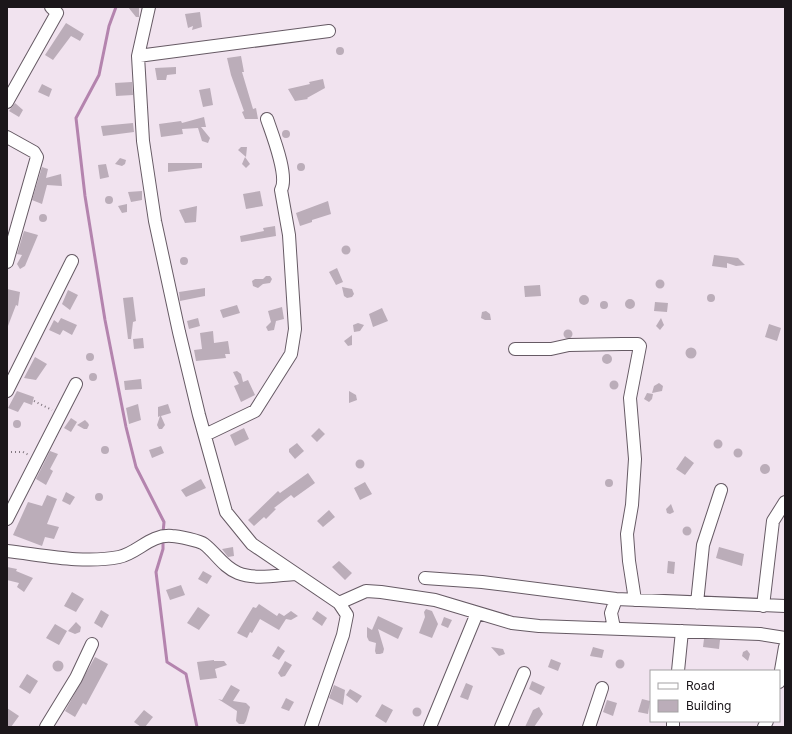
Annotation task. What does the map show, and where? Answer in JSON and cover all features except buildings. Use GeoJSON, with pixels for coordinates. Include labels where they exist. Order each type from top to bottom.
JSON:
{"type":"FeatureCollection","features":[{"type":"Feature","properties":{"kind":"street"},"geometry":{"type":"LineString","coordinates":[[7,102],[57,13],[51,7]]}},
{"type":"Feature","properties":{"kind":"street"},"geometry":{"type":"LineString","coordinates":[[149,7],[138,56],[143,141],[155,221],[179,332],[226,512],[252,544],[339,603],[347,615],[343,635],[311,727]]}},
{"type":"Feature","properties":{"kind":"street"},"geometry":{"type":"LineString","coordinates":[[138,56],[329,31]]}},
{"type":"Feature","properties":{"kind":"street"},"geometry":{"type":"LineString","coordinates":[[205,434],[255,411],[292,354],[295,329],[288,235],[281,190],[284,185],[281,166],[267,118]]}},
{"type":"Feature","properties":{"kind":"street"},"geometry":{"type":"LineString","coordinates":[[7,137],[34,152],[37,157],[7,262]]}},
{"type":"Feature","properties":{"kind":"street"},"geometry":{"type":"LineString","coordinates":[[7,391],[72,261]]}},
{"type":"Feature","properties":{"kind":"street"},"geometry":{"type":"LineString","coordinates":[[515,349],[551,349],[569,345],[607,344],[638,344],[640,346],[630,398],[635,459],[632,505],[627,534],[629,561],[635,600]]}},
{"type":"Feature","properties":{"kind":"street"},"geometry":{"type":"LineString","coordinates":[[7,519],[76,384]]}},
{"type":"Feature","properties":{"kind":"street"},"geometry":{"type":"LineString","coordinates":[[697,603],[703,544],[721,490]]}},
{"type":"Feature","properties":{"kind":"street"},"geometry":{"type":"LineString","coordinates":[[763,606],[773,521],[785,502]]}},
{"type":"Feature","properties":{"kind":"street"},"geometry":{"type":"LineString","coordinates":[[7,551],[66,558],[99,559],[120,556],[157,537],[170,536],[203,543],[222,563],[238,574],[256,576],[295,574]]}},
{"type":"Feature","properties":{"kind":"street"},"geometry":{"type":"LineString","coordinates":[[425,578],[482,582],[616,599],[785,606]]}},
{"type":"Feature","properties":{"kind":"street"},"geometry":{"type":"LineString","coordinates":[[339,603],[366,591],[381,592],[434,600],[512,623],[539,626],[760,634],[785,638]]}},
{"type":"Feature","properties":{"kind":"street"},"geometry":{"type":"LineString","coordinates":[[614,628],[611,613],[616,599]]}},
{"type":"Feature","properties":{"kind":"street"},"geometry":{"type":"LineString","coordinates":[[430,727],[477,613]]}},
{"type":"Feature","properties":{"kind":"street"},"geometry":{"type":"LineString","coordinates":[[678,670],[682,631]]}},
{"type":"Feature","properties":{"kind":"street"},"geometry":{"type":"LineString","coordinates":[[46,727],[76,678],[92,644]]}},
{"type":"Feature","properties":{"kind":"street"},"geometry":{"type":"LineString","coordinates":[[780,676],[785,646]]}},
{"type":"Feature","properties":{"kind":"street"},"geometry":{"type":"LineString","coordinates":[[501,727],[524,673]]}},
{"type":"Feature","properties":{"kind":"street"},"geometry":{"type":"LineString","coordinates":[[589,727],[602,688]]}},
{"type":"Feature","properties":{"kind":"path"},"geometry":{"type":"LineString","coordinates":[[34,401],[60,414]]}},
{"type":"Feature","properties":{"kind":"path"},"geometry":{"type":"LineString","coordinates":[[7,452],[23,452],[37,459]]}},
{"type":"Feature","properties":{"kind":"waterway"},"geometry":{"type":"LineString","coordinates":[[116,7],[109,26],[99,75],[76,118],[85,196],[105,320],[126,427],[136,467],[164,522],[163,533]]}},
{"type":"Feature","properties":{"kind":"waterway"},"geometry":{"type":"LineString","coordinates":[[163,539],[163,549],[156,572],[167,662],[186,674],[197,727]]}}]}
